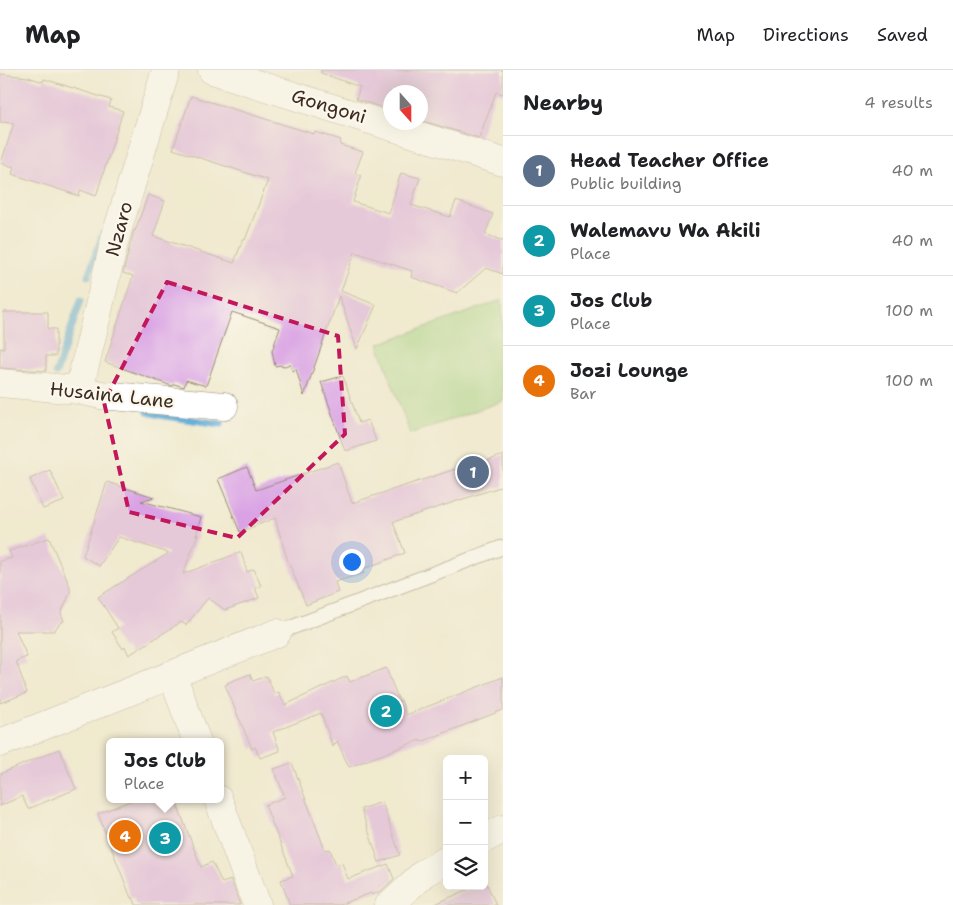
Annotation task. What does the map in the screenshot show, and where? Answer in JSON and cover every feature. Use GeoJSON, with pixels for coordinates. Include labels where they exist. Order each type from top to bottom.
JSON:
{"type":"FeatureCollection","features":[{"type":"Feature","properties":{"kind":"street","name":"Nzaro"},"geometry":{"type":"LineString","coordinates":[[79,390],[116,235],[166,70]]}},
{"type":"Feature","properties":{"kind":"street","name":"Gongoni"},"geometry":{"type":"LineString","coordinates":[[212,70],[503,162]]}},
{"type":"Feature","properties":{"kind":"street","name":"Husaina Lane"},"geometry":{"type":"LineString","coordinates":[[0,383],[79,390],[101,395],[224,406]]}},
{"type":"Feature","properties":{"kind":"street"},"geometry":{"type":"LineString","coordinates":[[0,743],[277,633]]}},
{"type":"Feature","properties":{"kind":"street"},"geometry":{"type":"LineString","coordinates":[[172,674],[196,738]]}},
{"type":"Feature","properties":{"kind":"street"},"geometry":{"type":"LineString","coordinates":[[219,803],[257,905]]}},
{"type":"Feature","properties":{"kind":"street"},"geometry":{"type":"LineString","coordinates":[[488,837],[503,828]]}},
{"type":"Feature","properties":{"kind":"street"},"geometry":{"type":"LineString","coordinates":[[389,905],[424,873],[443,862]]}},
{"type":"Feature","properties":{"kind":"lane"},"geometry":{"type":"LineString","coordinates":[[277,633],[503,547]]}},
{"type":"Feature","properties":{"kind":"highlighted area"},"geometry":{"type":"Polygon","coordinates":[[[167,282],[338,336],[345,434],[237,538],[129,512],[104,402],[167,282]]]}},
{"type":"Feature","properties":{"kind":"green space"},"geometry":{"type":"Polygon","coordinates":[[[502,300],[503,401],[410,434],[378,344],[502,300]]]}},
{"type":"Feature","properties":{"kind":"building"},"geometry":{"type":"Polygon","coordinates":[[[321,70],[503,70],[503,94],[496,92],[479,138],[428,122],[428,85],[383,85],[383,108],[356,99],[360,87],[321,73],[321,70]]]}},
{"type":"Feature","properties":{"kind":"building"},"geometry":{"type":"Polygon","coordinates":[[[0,74],[28,77],[43,82],[44,79],[111,100],[109,107],[123,111],[96,196],[80,190],[79,196],[12,174],[14,167],[1,163],[14,123],[0,122],[0,74]]]}},
{"type":"Feature","properties":{"kind":"building"},"geometry":{"type":"Polygon","coordinates":[[[191,96],[314,134],[315,132],[341,140],[340,145],[363,152],[355,173],[361,176],[353,202],[389,213],[401,173],[420,178],[411,205],[450,217],[456,201],[493,214],[485,234],[503,241],[503,274],[486,268],[457,293],[411,277],[412,271],[355,252],[341,291],[376,305],[357,349],[339,296],[304,396],[296,369],[292,371],[290,364],[282,367],[281,365],[275,366],[272,351],[280,328],[232,312],[206,386],[186,380],[184,387],[174,384],[172,386],[105,362],[133,276],[123,273],[134,230],[148,195],[165,201],[153,236],[234,263],[268,180],[173,149],[191,96]]]}},
{"type":"Feature","properties":{"kind":"building"},"geometry":{"type":"Polygon","coordinates":[[[4,312],[48,312],[48,329],[56,329],[56,356],[46,356],[46,371],[0,368],[0,348],[4,349],[4,312]]]}},
{"type":"Feature","properties":{"kind":"building"},"geometry":{"type":"Polygon","coordinates":[[[343,376],[359,423],[368,420],[376,441],[345,451],[321,382],[343,376]]]}},
{"type":"Feature","properties":{"kind":"building"},"geometry":{"type":"Polygon","coordinates":[[[503,455],[503,486],[393,522],[405,553],[363,569],[364,573],[335,582],[338,592],[306,605],[287,558],[275,518],[240,532],[218,479],[247,467],[256,490],[338,462],[352,503],[474,463],[474,466],[503,455]]]}},
{"type":"Feature","properties":{"kind":"building"},"geometry":{"type":"Polygon","coordinates":[[[50,470],[64,501],[43,509],[30,479],[50,470]]]}},
{"type":"Feature","properties":{"kind":"building"},"geometry":{"type":"Polygon","coordinates":[[[107,482],[154,497],[141,501],[201,517],[196,536],[198,534],[183,574],[241,552],[247,572],[254,569],[261,586],[255,588],[259,598],[225,610],[208,598],[186,625],[181,622],[129,655],[125,647],[123,649],[112,632],[118,628],[98,597],[169,553],[119,537],[99,566],[83,556],[107,482]]]}},
{"type":"Feature","properties":{"kind":"building"},"geometry":{"type":"Polygon","coordinates":[[[49,538],[70,587],[70,593],[61,613],[64,621],[54,631],[16,631],[27,657],[16,661],[27,693],[0,703],[0,561],[12,558],[9,551],[49,538]]]}},
{"type":"Feature","properties":{"kind":"building"},"geometry":{"type":"Polygon","coordinates":[[[386,668],[406,715],[503,677],[503,710],[421,742],[420,740],[349,767],[337,741],[333,747],[321,713],[273,732],[280,751],[260,758],[255,747],[252,749],[225,685],[250,674],[253,681],[267,676],[274,694],[279,692],[285,705],[347,676],[350,682],[386,668]]]}},
{"type":"Feature","properties":{"kind":"building"},"geometry":{"type":"Polygon","coordinates":[[[59,749],[76,789],[28,809],[22,796],[0,806],[0,774],[59,749]]]}},
{"type":"Feature","properties":{"kind":"building"},"geometry":{"type":"Polygon","coordinates":[[[292,763],[325,850],[330,849],[336,865],[342,863],[348,879],[388,864],[394,879],[381,891],[339,905],[290,905],[281,880],[293,876],[265,805],[285,797],[274,769],[292,763]]]}},
{"type":"Feature","properties":{"kind":"building"},"geometry":{"type":"Polygon","coordinates":[[[382,802],[400,855],[379,862],[361,809],[382,802]]]}},
{"type":"Feature","properties":{"kind":"building"},"geometry":{"type":"Polygon","coordinates":[[[125,803],[177,803],[201,867],[212,862],[222,883],[231,880],[240,905],[136,905],[133,897],[131,898],[98,814],[125,803]]]}},
{"type":"Feature","properties":{"kind":"building"},"geometry":{"type":"Polygon","coordinates":[[[488,887],[496,905],[433,905],[467,890],[488,890],[488,887]]]}},
{"type":"Feature","properties":{"kind":"waterway"},"geometry":{"type":"LineString","coordinates":[[88,276],[103,233]]}},
{"type":"Feature","properties":{"kind":"waterway"},"geometry":{"type":"LineString","coordinates":[[56,373],[81,300]]}},
{"type":"Feature","properties":{"kind":"waterway"},"geometry":{"type":"LineString","coordinates":[[148,412],[221,424]]}},
{"type":"Feature","properties":{"kind":"place","name":"Head Teacher Office"},"geometry":{"type":"Point","coordinates":[473,472]}},
{"type":"Feature","properties":{"kind":"place","name":"Walemavu Wa Akili"},"geometry":{"type":"Point","coordinates":[386,711]}},
{"type":"Feature","properties":{"kind":"place","name":"Jozi Lounge"},"geometry":{"type":"Point","coordinates":[125,836]}},
{"type":"Feature","properties":{"kind":"place","name":"Jos Club"},"geometry":{"type":"Point","coordinates":[165,838]}}]}
